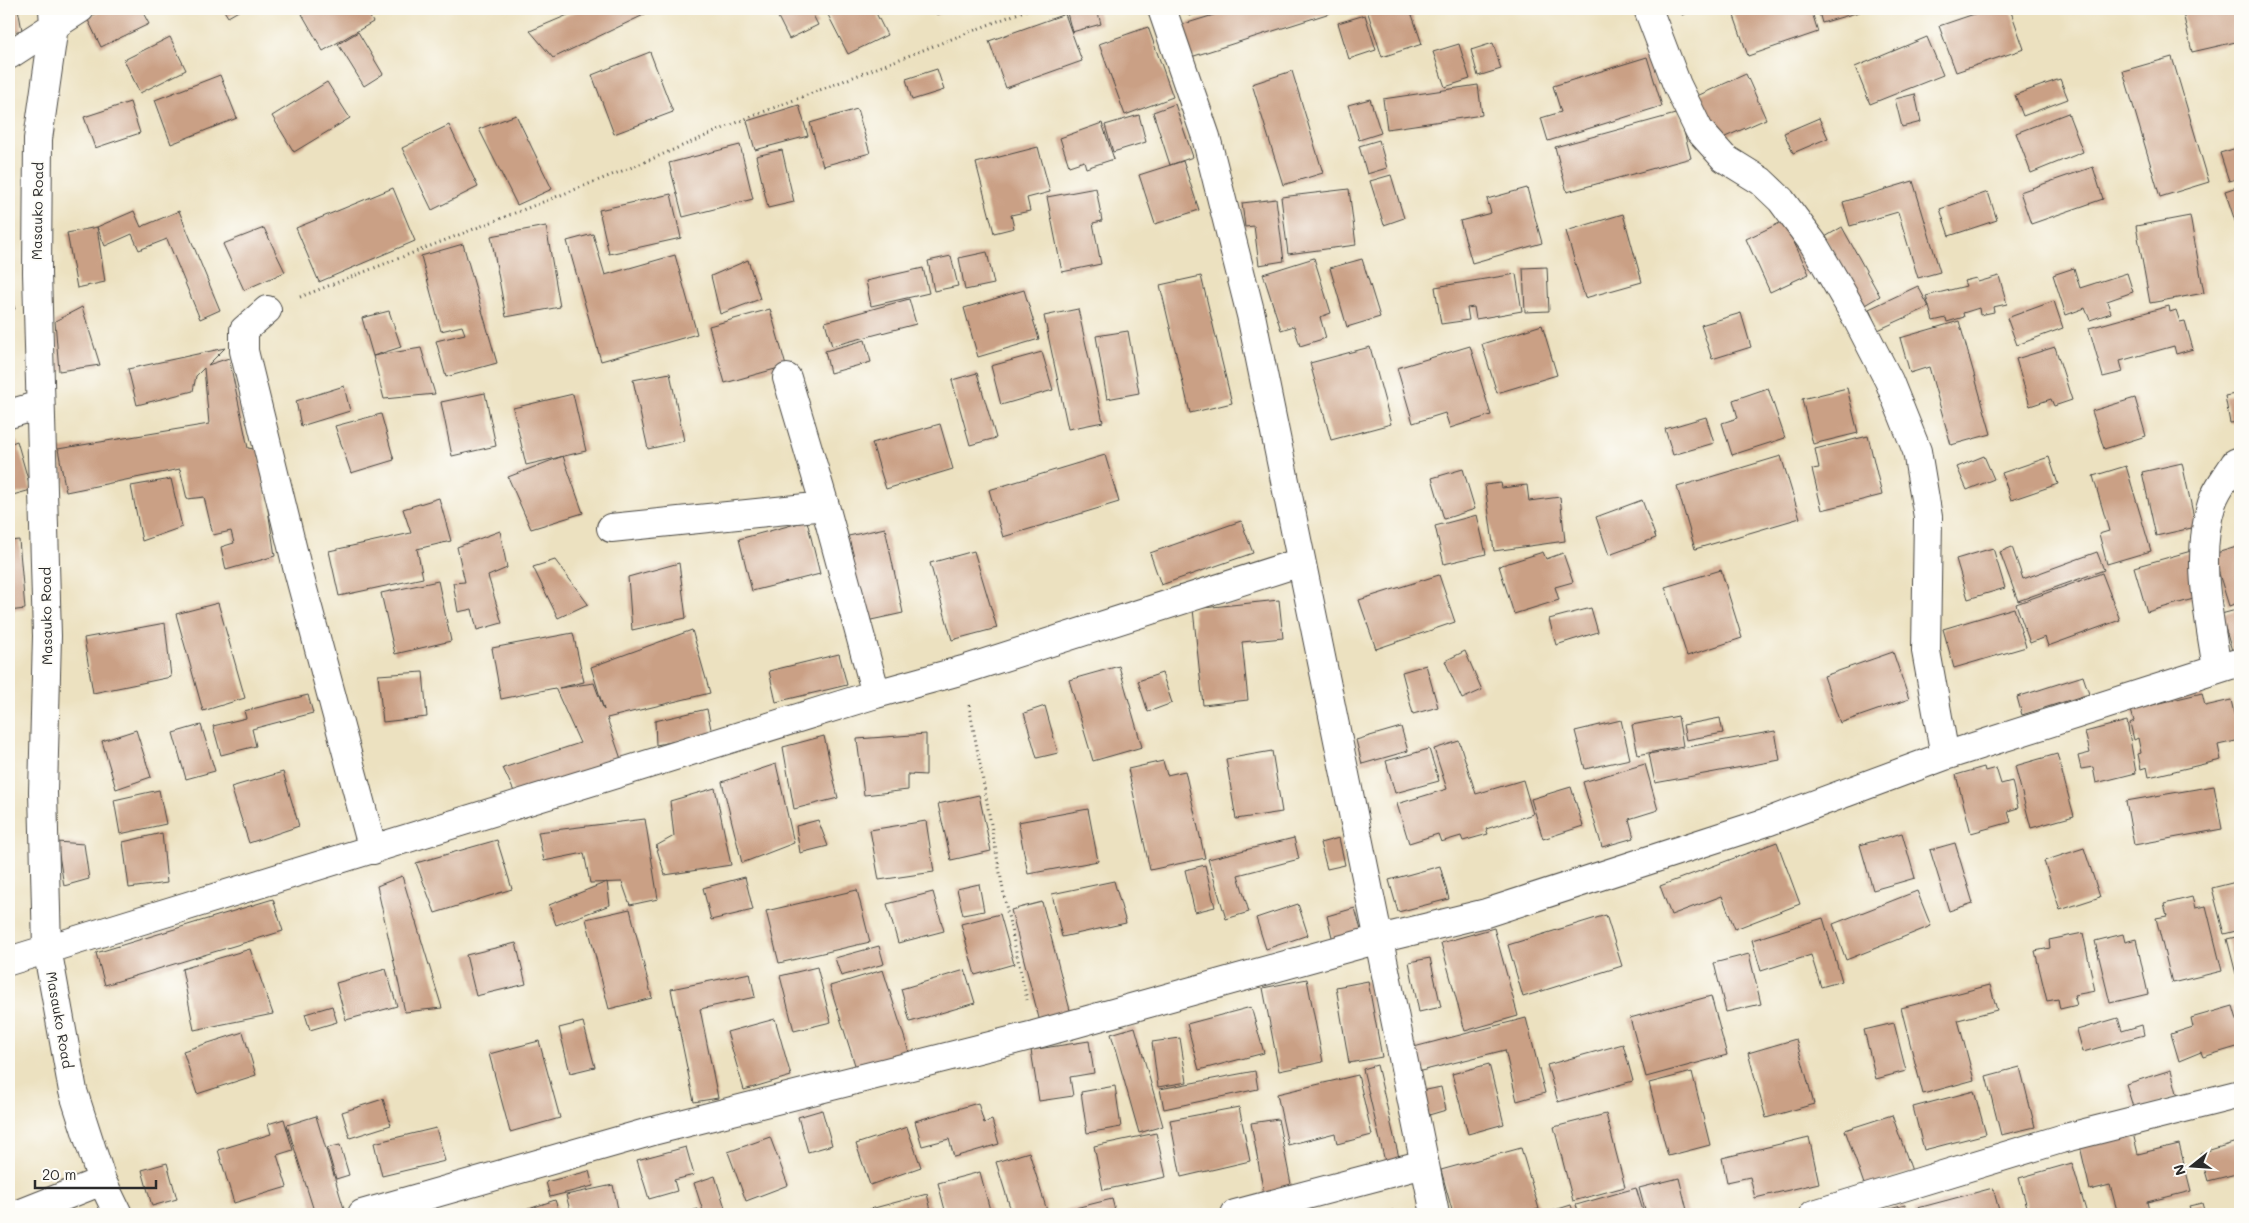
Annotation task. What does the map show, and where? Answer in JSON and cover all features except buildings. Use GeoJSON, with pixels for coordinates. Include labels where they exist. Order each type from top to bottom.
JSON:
{"type":"FeatureCollection","features":[{"type":"Feature","properties":{"kind":"street"},"geometry":{"type":"LineString","coordinates":[[9,54],[54,18],[80,9]]}},
{"type":"Feature","properties":{"kind":"street"},"geometry":{"type":"LineString","coordinates":[[1162,9],[1206,137],[1251,315],[1435,1214]]}},
{"type":"Feature","properties":{"kind":"street"},"geometry":{"type":"LineString","coordinates":[[1648,9],[1677,85],[1699,130],[1724,158],[1761,181],[1781,200],[1812,243],[1856,317],[1889,381],[1917,451],[1928,517],[1926,651],[1945,756]]}},
{"type":"Feature","properties":{"kind":"street","name":"Masauko Road"},"geometry":{"type":"LineString","coordinates":[[54,18],[38,138],[37,273],[47,636],[43,792],[47,948],[73,1091],[102,1181],[118,1214]]}},
{"type":"Feature","properties":{"kind":"street"},"geometry":{"type":"LineString","coordinates":[[267,310],[244,330],[244,351],[297,567],[373,850]]}},
{"type":"Feature","properties":{"kind":"street"},"geometry":{"type":"LineString","coordinates":[[787,378],[825,506],[876,694]]}},
{"type":"Feature","properties":{"kind":"street"},"geometry":{"type":"LineString","coordinates":[[9,414],[40,405]]}},
{"type":"Feature","properties":{"kind":"street"},"geometry":{"type":"LineString","coordinates":[[362,1214],[653,1131],[1034,1035],[1379,939],[1486,913],[1581,884],[1770,821],[1945,756],[2228,665],[2207,604],[2203,537],[2212,500],[2235,463],[2240,462]]}},
{"type":"Feature","properties":{"kind":"street"},"geometry":{"type":"LineString","coordinates":[[611,528],[825,506]]}},
{"type":"Feature","properties":{"kind":"street"},"geometry":{"type":"LineString","coordinates":[[9,961],[876,694],[963,670],[1301,562]]}},
{"type":"Feature","properties":{"kind":"street"},"geometry":{"type":"LineString","coordinates":[[1814,1214],[2061,1139],[2240,1094]]}},
{"type":"Feature","properties":{"kind":"street"},"geometry":{"type":"LineString","coordinates":[[1235,1214],[1424,1164]]}},
{"type":"Feature","properties":{"kind":"street"},"geometry":{"type":"LineString","coordinates":[[19,1214],[102,1181]]}},
{"type":"Feature","properties":{"kind":"path"},"geometry":{"type":"LineString","coordinates":[[267,310],[640,164],[750,117],[1030,9]]}},
{"type":"Feature","properties":{"kind":"path"},"geometry":{"type":"LineString","coordinates":[[963,670],[1007,910],[1034,1035]]}}]}
